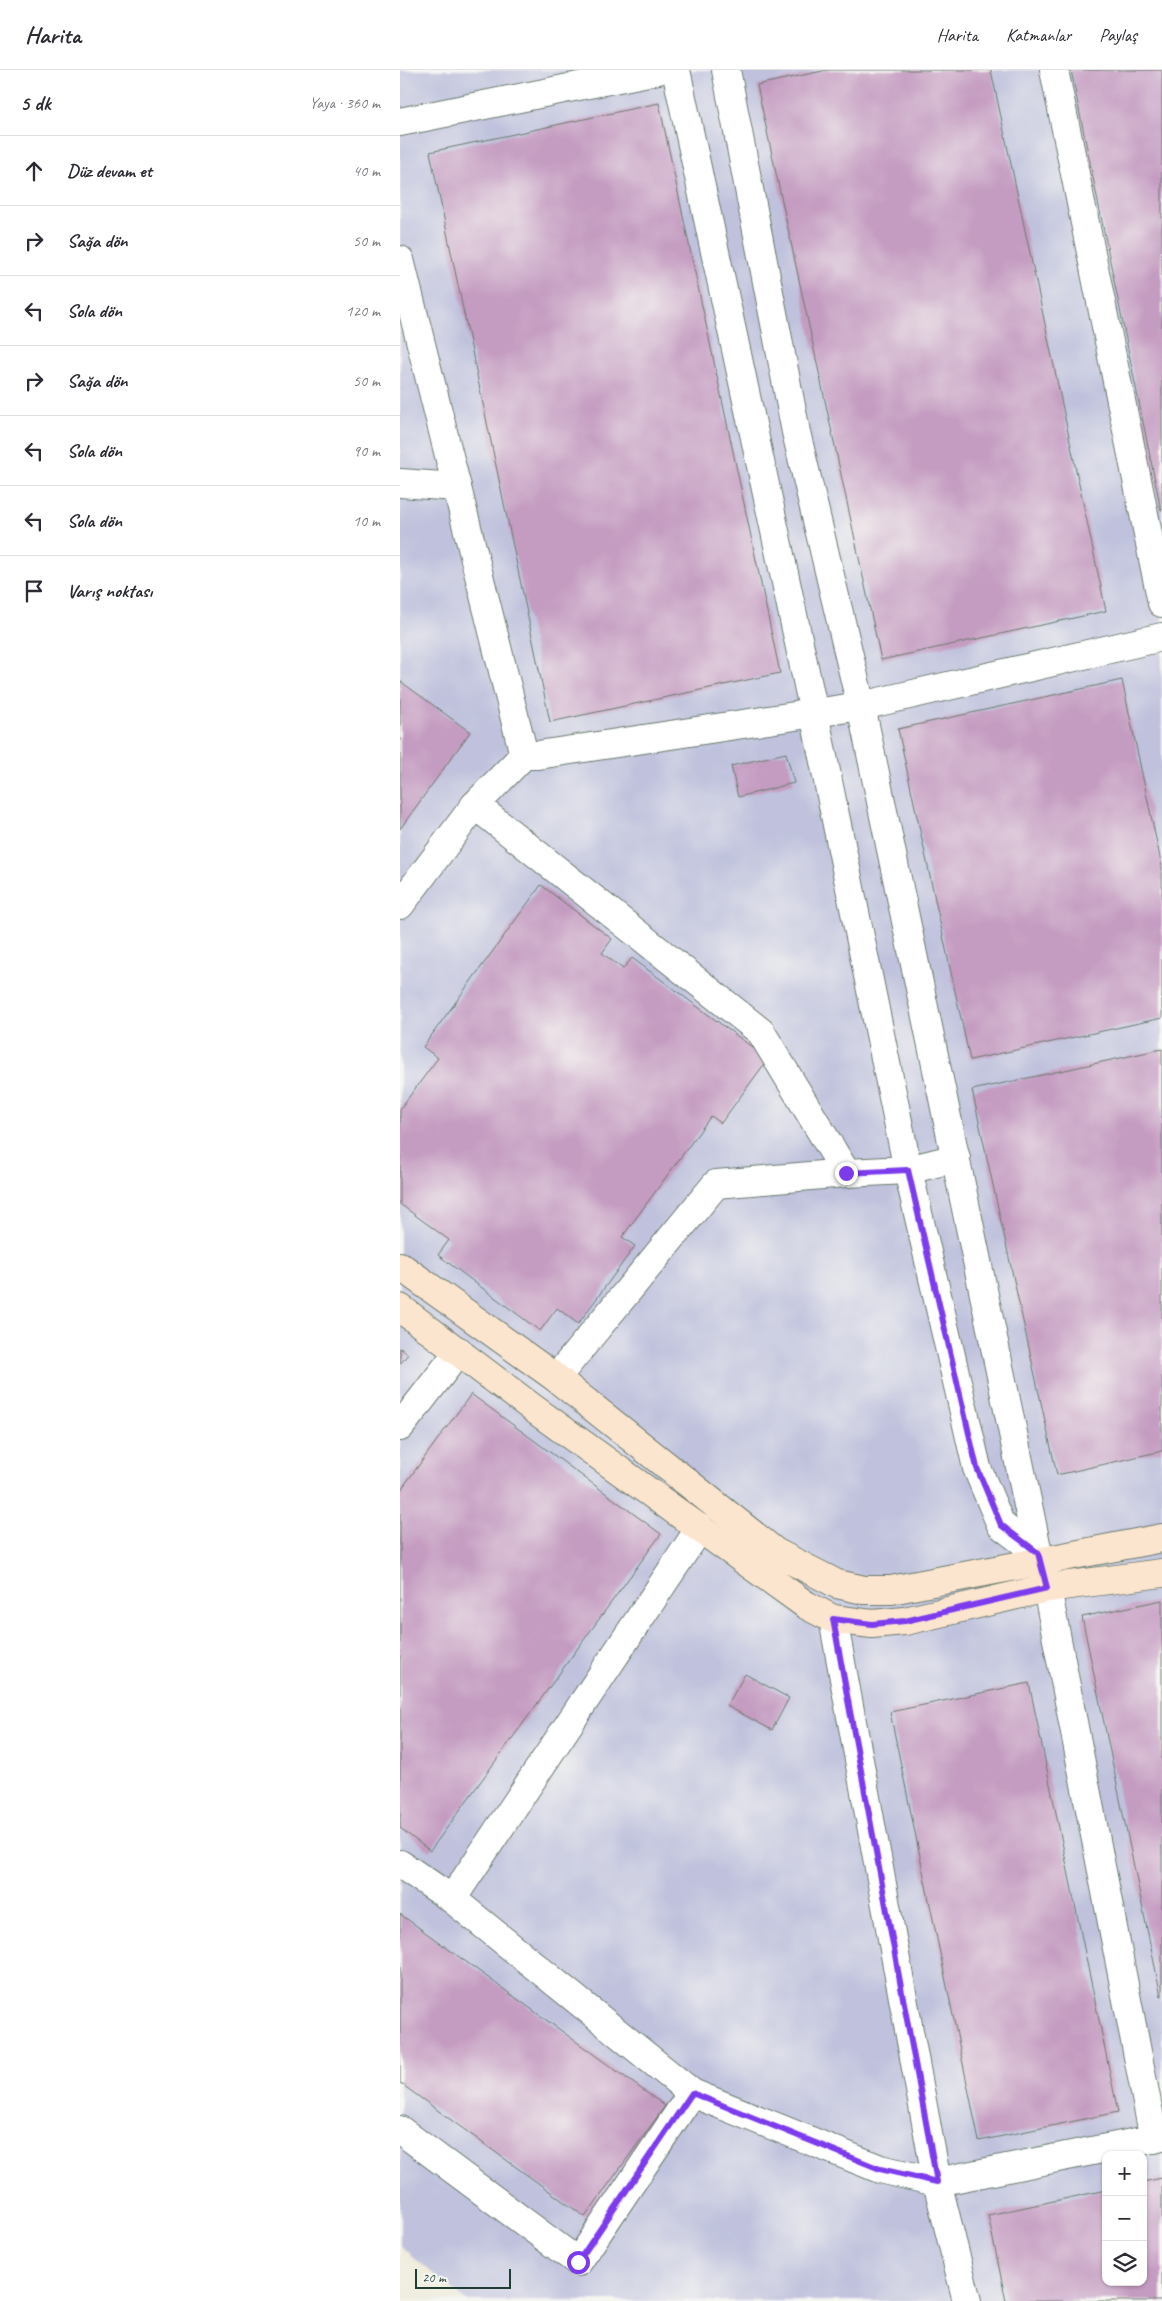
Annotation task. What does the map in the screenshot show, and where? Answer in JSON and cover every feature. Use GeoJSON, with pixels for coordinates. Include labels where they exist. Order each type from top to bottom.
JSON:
{"type":"FeatureCollection","features":[{"type":"Feature","properties":{"kind":"street"},"geometry":{"type":"LineString","coordinates":[[400,122],[658,70]]}},
{"type":"Feature","properties":{"kind":"street"},"geometry":{"type":"LineString","coordinates":[[676,70],[814,713],[908,1170],[977,1468],[1001,1525],[1039,1557]]}},
{"type":"Feature","properties":{"kind":"street"},"geometry":{"type":"LineString","coordinates":[[400,1864],[452,1899],[692,2093],[880,2169],[937,2182],[1158,2138],[1047,1588],[861,706],[796,432],[726,70]]}},
{"type":"Feature","properties":{"kind":"street"},"geometry":{"type":"LineString","coordinates":[[1054,70],[1162,603]]}},
{"type":"Feature","properties":{"kind":"street"},"geometry":{"type":"LineString","coordinates":[[400,260],[524,755]]}},
{"type":"Feature","properties":{"kind":"street"},"geometry":{"type":"LineString","coordinates":[[400,483],[457,487]]}},
{"type":"Feature","properties":{"kind":"street"},"geometry":{"type":"LineString","coordinates":[[400,904],[475,805],[524,755],[538,755],[861,706],[1162,637]]}},
{"type":"Feature","properties":{"kind":"street"},"geometry":{"type":"LineString","coordinates":[[475,805],[761,1032],[846,1173]]}},
{"type":"Feature","properties":{"kind":"street"},"geometry":{"type":"LineString","coordinates":[[556,1378],[716,1184],[846,1173],[908,1170],[956,1158]]}},
{"type":"Feature","properties":{"kind":"street"},"geometry":{"type":"LineString","coordinates":[[400,1266],[556,1378],[775,1552],[837,1584],[864,1590],[891,1590],[1039,1557],[1162,1538]]}},
{"type":"Feature","properties":{"kind":"street"},"geometry":{"type":"LineString","coordinates":[[400,1308],[534,1409],[806,1605],[833,1619],[872,1624],[905,1621],[1047,1588],[1162,1573]]}},
{"type":"Feature","properties":{"kind":"street"},"geometry":{"type":"LineString","coordinates":[[400,1427],[459,1351]]}},
{"type":"Feature","properties":{"kind":"street"},"geometry":{"type":"LineString","coordinates":[[452,1899],[700,1528]]}},
{"type":"Feature","properties":{"kind":"street"},"geometry":{"type":"LineString","coordinates":[[833,1619],[937,2182],[967,2301]]}},
{"type":"Feature","properties":{"kind":"street"},"geometry":{"type":"LineString","coordinates":[[400,2130],[578,2262],[692,2093]]}},
{"type":"Feature","properties":{"kind":"shaded area"},"geometry":{"type":"Polygon","coordinates":[[[400,70],[1162,70],[1162,2301],[466,2301],[400,2246],[400,70]]]}},
{"type":"Feature","properties":{"kind":"building"},"geometry":{"type":"Polygon","coordinates":[[[827,70],[991,70],[1106,611],[881,660],[757,85],[827,70]]]}},
{"type":"Feature","properties":{"kind":"building"},"geometry":{"type":"Polygon","coordinates":[[[1071,70],[1162,70],[1162,510],[1161,510],[1071,70]]]}},
{"type":"Feature","properties":{"kind":"building"},"geometry":{"type":"Polygon","coordinates":[[[659,103],[780,673],[550,722],[430,152],[659,103]]]}},
{"type":"Feature","properties":{"kind":"building"},"geometry":{"type":"Polygon","coordinates":[[[1122,680],[1162,867],[1162,1018],[970,1060],[898,729],[1122,680]]]}},
{"type":"Feature","properties":{"kind":"building"},"geometry":{"type":"Polygon","coordinates":[[[400,681],[470,732],[400,829],[400,681]]]}},
{"type":"Feature","properties":{"kind":"building"},"geometry":{"type":"Polygon","coordinates":[[[786,753],[794,783],[738,797],[731,766],[786,753]]]}},
{"type":"Feature","properties":{"kind":"building"},"geometry":{"type":"Polygon","coordinates":[[[541,885],[612,939],[602,953],[623,969],[632,958],[768,1059],[721,1123],[711,1116],[622,1237],[635,1246],[578,1324],[557,1308],[540,1331],[438,1255],[449,1240],[400,1204],[400,1109],[438,1058],[423,1047],[541,885]]]}},
{"type":"Feature","properties":{"kind":"building"},"geometry":{"type":"Polygon","coordinates":[[[1162,1049],[1162,1451],[1057,1475],[972,1090],[1162,1049]]]}},
{"type":"Feature","properties":{"kind":"building"},"geometry":{"type":"Polygon","coordinates":[[[400,1348],[408,1354],[400,1364],[400,1348]]]}},
{"type":"Feature","properties":{"kind":"building"},"geometry":{"type":"Polygon","coordinates":[[[471,1394],[661,1534],[430,1851],[400,1828],[400,1491],[471,1394]]]}},
{"type":"Feature","properties":{"kind":"building"},"geometry":{"type":"Polygon","coordinates":[[[1162,1600],[1162,1996],[1161,1996],[1082,1617],[1162,1600]]]}},
{"type":"Feature","properties":{"kind":"building"},"geometry":{"type":"Polygon","coordinates":[[[745,1674],[789,1698],[772,1730],[727,1706],[745,1674]]]}},
{"type":"Feature","properties":{"kind":"building"},"geometry":{"type":"Polygon","coordinates":[[[1029,1683],[1118,2112],[979,2141],[890,1712],[1029,1683]]]}},
{"type":"Feature","properties":{"kind":"building"},"geometry":{"type":"Polygon","coordinates":[[[400,1914],[665,2106],[585,2217],[400,2083],[400,1914]]]}},
{"type":"Feature","properties":{"kind":"building"},"geometry":{"type":"Polygon","coordinates":[[[1162,2178],[1162,2301],[1006,2301],[988,2215],[1102,2191],[1102,2286],[1147,2286],[1147,2181],[1162,2178]]]}},
{"type":"Feature","properties":{"kind":"route"},"geometry":{"type":"LineString","coordinates":[[578,2262],[692,2093],[880,2169],[937,2182],[833,1619],[872,1624],[905,1621],[1047,1588],[1038,1553],[1001,1525],[977,1468],[908,1170],[846,1173]]}}]}
